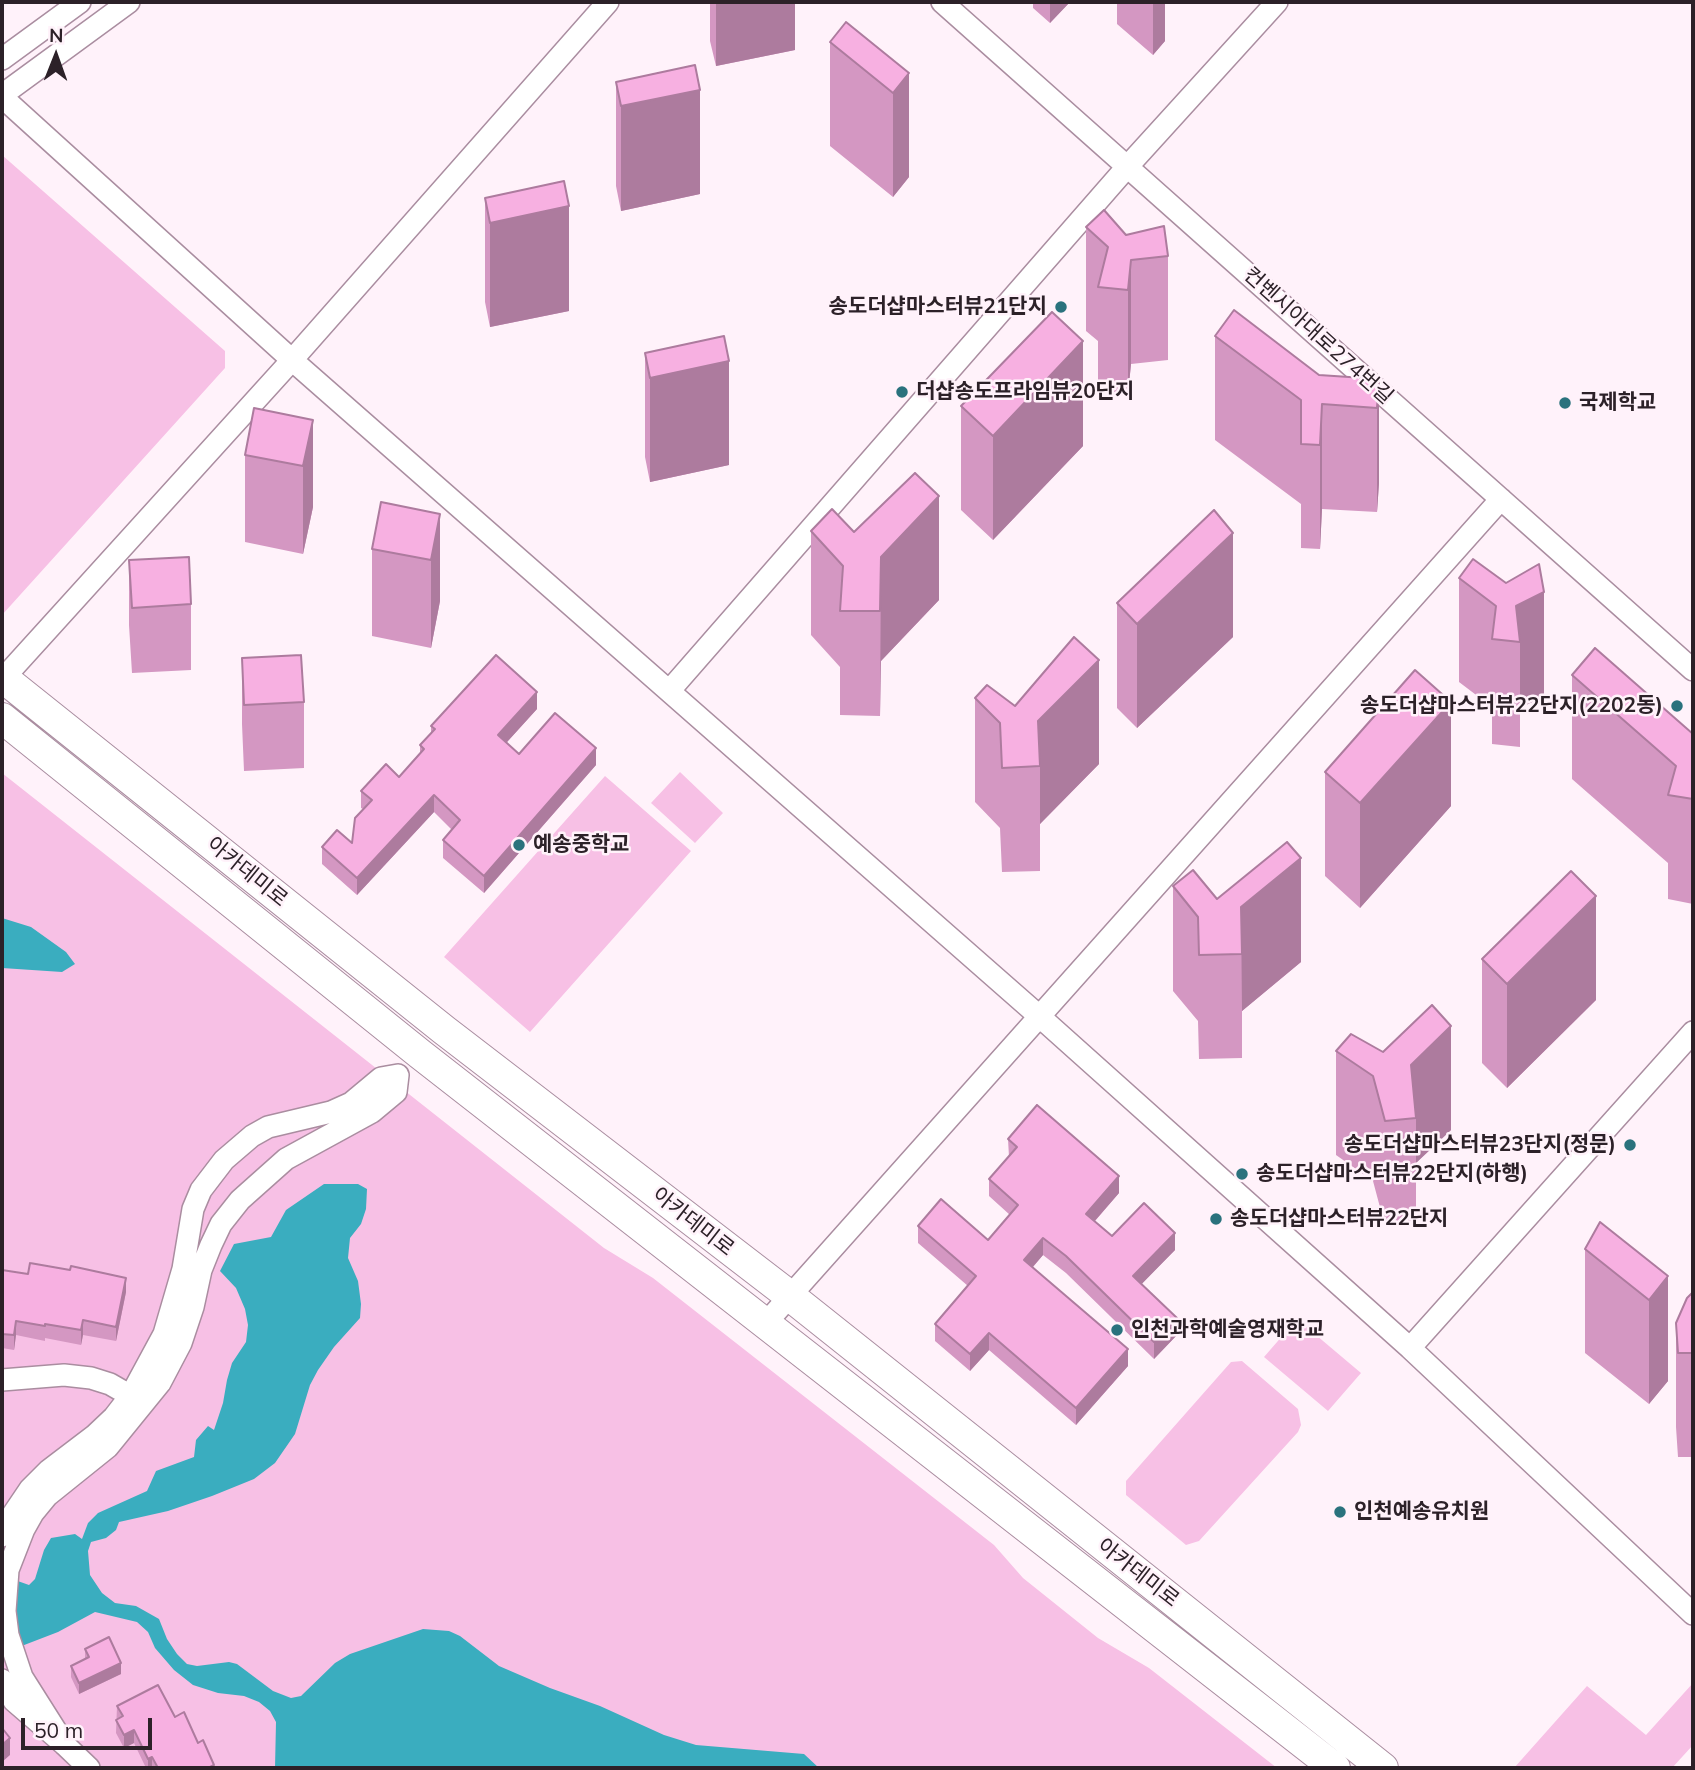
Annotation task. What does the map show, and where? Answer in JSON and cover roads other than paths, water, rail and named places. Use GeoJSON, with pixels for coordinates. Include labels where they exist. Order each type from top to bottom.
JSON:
{"type":"FeatureCollection","features":[{"type":"Feature","properties":{"kind":"main road","name":"아카데미로"},"geometry":{"type":"LineString","coordinates":[[2,679],[444,1030],[790,1296],[1383,1768]]}},
{"type":"Feature","properties":{"kind":"main road","name":"아카데미로"},"geometry":{"type":"LineString","coordinates":[[2,718],[420,1054],[1335,1768]]}},
{"type":"Feature","properties":{"kind":"street"},"geometry":{"type":"LineString","coordinates":[[2,59],[80,2]]}},
{"type":"Feature","properties":{"kind":"street"},"geometry":{"type":"LineString","coordinates":[[129,2],[2,96],[292,360],[1039,1016],[1410,1348],[1693,1614]]}},
{"type":"Feature","properties":{"kind":"street"},"geometry":{"type":"LineString","coordinates":[[2,679],[292,360],[608,2]]}},
{"type":"Feature","properties":{"kind":"street","name":"컨벤시아대로274번길"},"geometry":{"type":"LineString","coordinates":[[942,2],[1693,670]]}},
{"type":"Feature","properties":{"kind":"street"},"geometry":{"type":"LineString","coordinates":[[670,690],[1127,167],[1277,2]]}},
{"type":"Feature","properties":{"kind":"street"},"geometry":{"type":"LineString","coordinates":[[765,1324],[1501,499]]}},
{"type":"Feature","properties":{"kind":"street"},"geometry":{"type":"LineString","coordinates":[[1410,1348],[1693,1032]]}},
{"type":"Feature","properties":{"kind":"street"},"geometry":{"type":"LineString","coordinates":[[2,1536],[7,1523],[30,1489],[49,1470],[95,1435],[114,1417],[138,1399],[160,1382],[181,1343],[201,1270],[211,1245],[221,1224],[240,1200],[286,1159],[372,1112],[396,1092],[398,1075],[382,1078],[351,1103],[331,1112],[268,1127],[224,1160],[209,1179],[192,1209],[183,1269],[164,1334],[138,1399],[108,1447],[47,1496],[33,1513],[17,1545],[3,1594],[8,1656],[65,1745]]}},
{"type":"Feature","properties":{"kind":"street"},"geometry":{"type":"LineString","coordinates":[[268,1127],[286,1159]]}},
{"type":"Feature","properties":{"kind":"street"},"geometry":{"type":"LineString","coordinates":[[209,1179],[240,1200]]}},
{"type":"Feature","properties":{"kind":"street"},"geometry":{"type":"LineString","coordinates":[[2,1380],[65,1375],[91,1378],[110,1384],[138,1399]]}},
{"type":"Feature","properties":{"kind":"street"},"geometry":{"type":"LineString","coordinates":[[2,1681],[14,1701],[89,1768]]}},
{"type":"Feature","properties":{"kind":"water"},"geometry":{"type":"Polygon","coordinates":[[[2,918],[31,927],[66,952],[75,964],[62,972],[2,968],[2,918]]]}},
{"type":"Feature","properties":{"kind":"water"},"geometry":{"type":"Polygon","coordinates":[[[324,1184],[358,1184],[367,1189],[366,1209],[361,1224],[350,1238],[348,1258],[358,1281],[360,1318],[318,1370],[310,1385],[295,1434],[275,1463],[254,1479],[212,1496],[168,1511],[119,1522],[116,1530],[106,1538],[91,1542],[88,1551],[90,1575],[102,1593],[115,1603],[136,1606],[159,1619],[167,1639],[187,1664],[237,1664],[273,1691],[291,1698],[301,1696],[335,1663],[350,1654],[423,1629],[449,1631],[460,1636],[499,1666],[664,1735],[696,1745],[804,1754],[819,1768],[275,1768],[276,1722],[270,1711],[259,1702],[244,1696],[218,1693],[193,1685],[174,1670],[155,1648],[148,1632],[137,1622],[95,1612],[58,1632],[19,1647],[12,1579],[29,1585],[35,1579],[44,1550],[51,1538],[75,1534],[82,1539],[88,1523],[98,1513],[147,1491],[156,1471],[194,1457],[196,1440],[208,1426],[214,1430],[232,1363],[246,1342],[248,1325],[236,1288],[220,1271],[234,1244],[271,1237],[286,1210],[324,1184]]]}},
{"type":"Feature","properties":{"kind":"place","name":"송도더샵마스터뷰21단지"},"geometry":{"type":"Point","coordinates":[1061,307]}},
{"type":"Feature","properties":{"kind":"place","name":"더샵송도프라임뷰20단지"},"geometry":{"type":"Point","coordinates":[902,392]}},
{"type":"Feature","properties":{"kind":"place","name":"국제학교"},"geometry":{"type":"Point","coordinates":[1565,403]}},
{"type":"Feature","properties":{"kind":"place","name":"송도더샵마스터뷰22단지(2202동)"},"geometry":{"type":"Point","coordinates":[1677,706]}},
{"type":"Feature","properties":{"kind":"place","name":"예송중학교"},"geometry":{"type":"Point","coordinates":[519,845]}},
{"type":"Feature","properties":{"kind":"place","name":"송도더샵마스터뷰23단지(정문)"},"geometry":{"type":"Point","coordinates":[1630,1145]}},
{"type":"Feature","properties":{"kind":"place","name":"송도더샵마스터뷰22단지(하행)"},"geometry":{"type":"Point","coordinates":[1242,1174]}},
{"type":"Feature","properties":{"kind":"place","name":"송도더샵마스터뷰22단지"},"geometry":{"type":"Point","coordinates":[1216,1219]}},
{"type":"Feature","properties":{"kind":"place","name":"인천과학예술영재학교"},"geometry":{"type":"Point","coordinates":[1117,1330]}},
{"type":"Feature","properties":{"kind":"place","name":"인천예송유치원"},"geometry":{"type":"Point","coordinates":[1340,1512]}}]}
